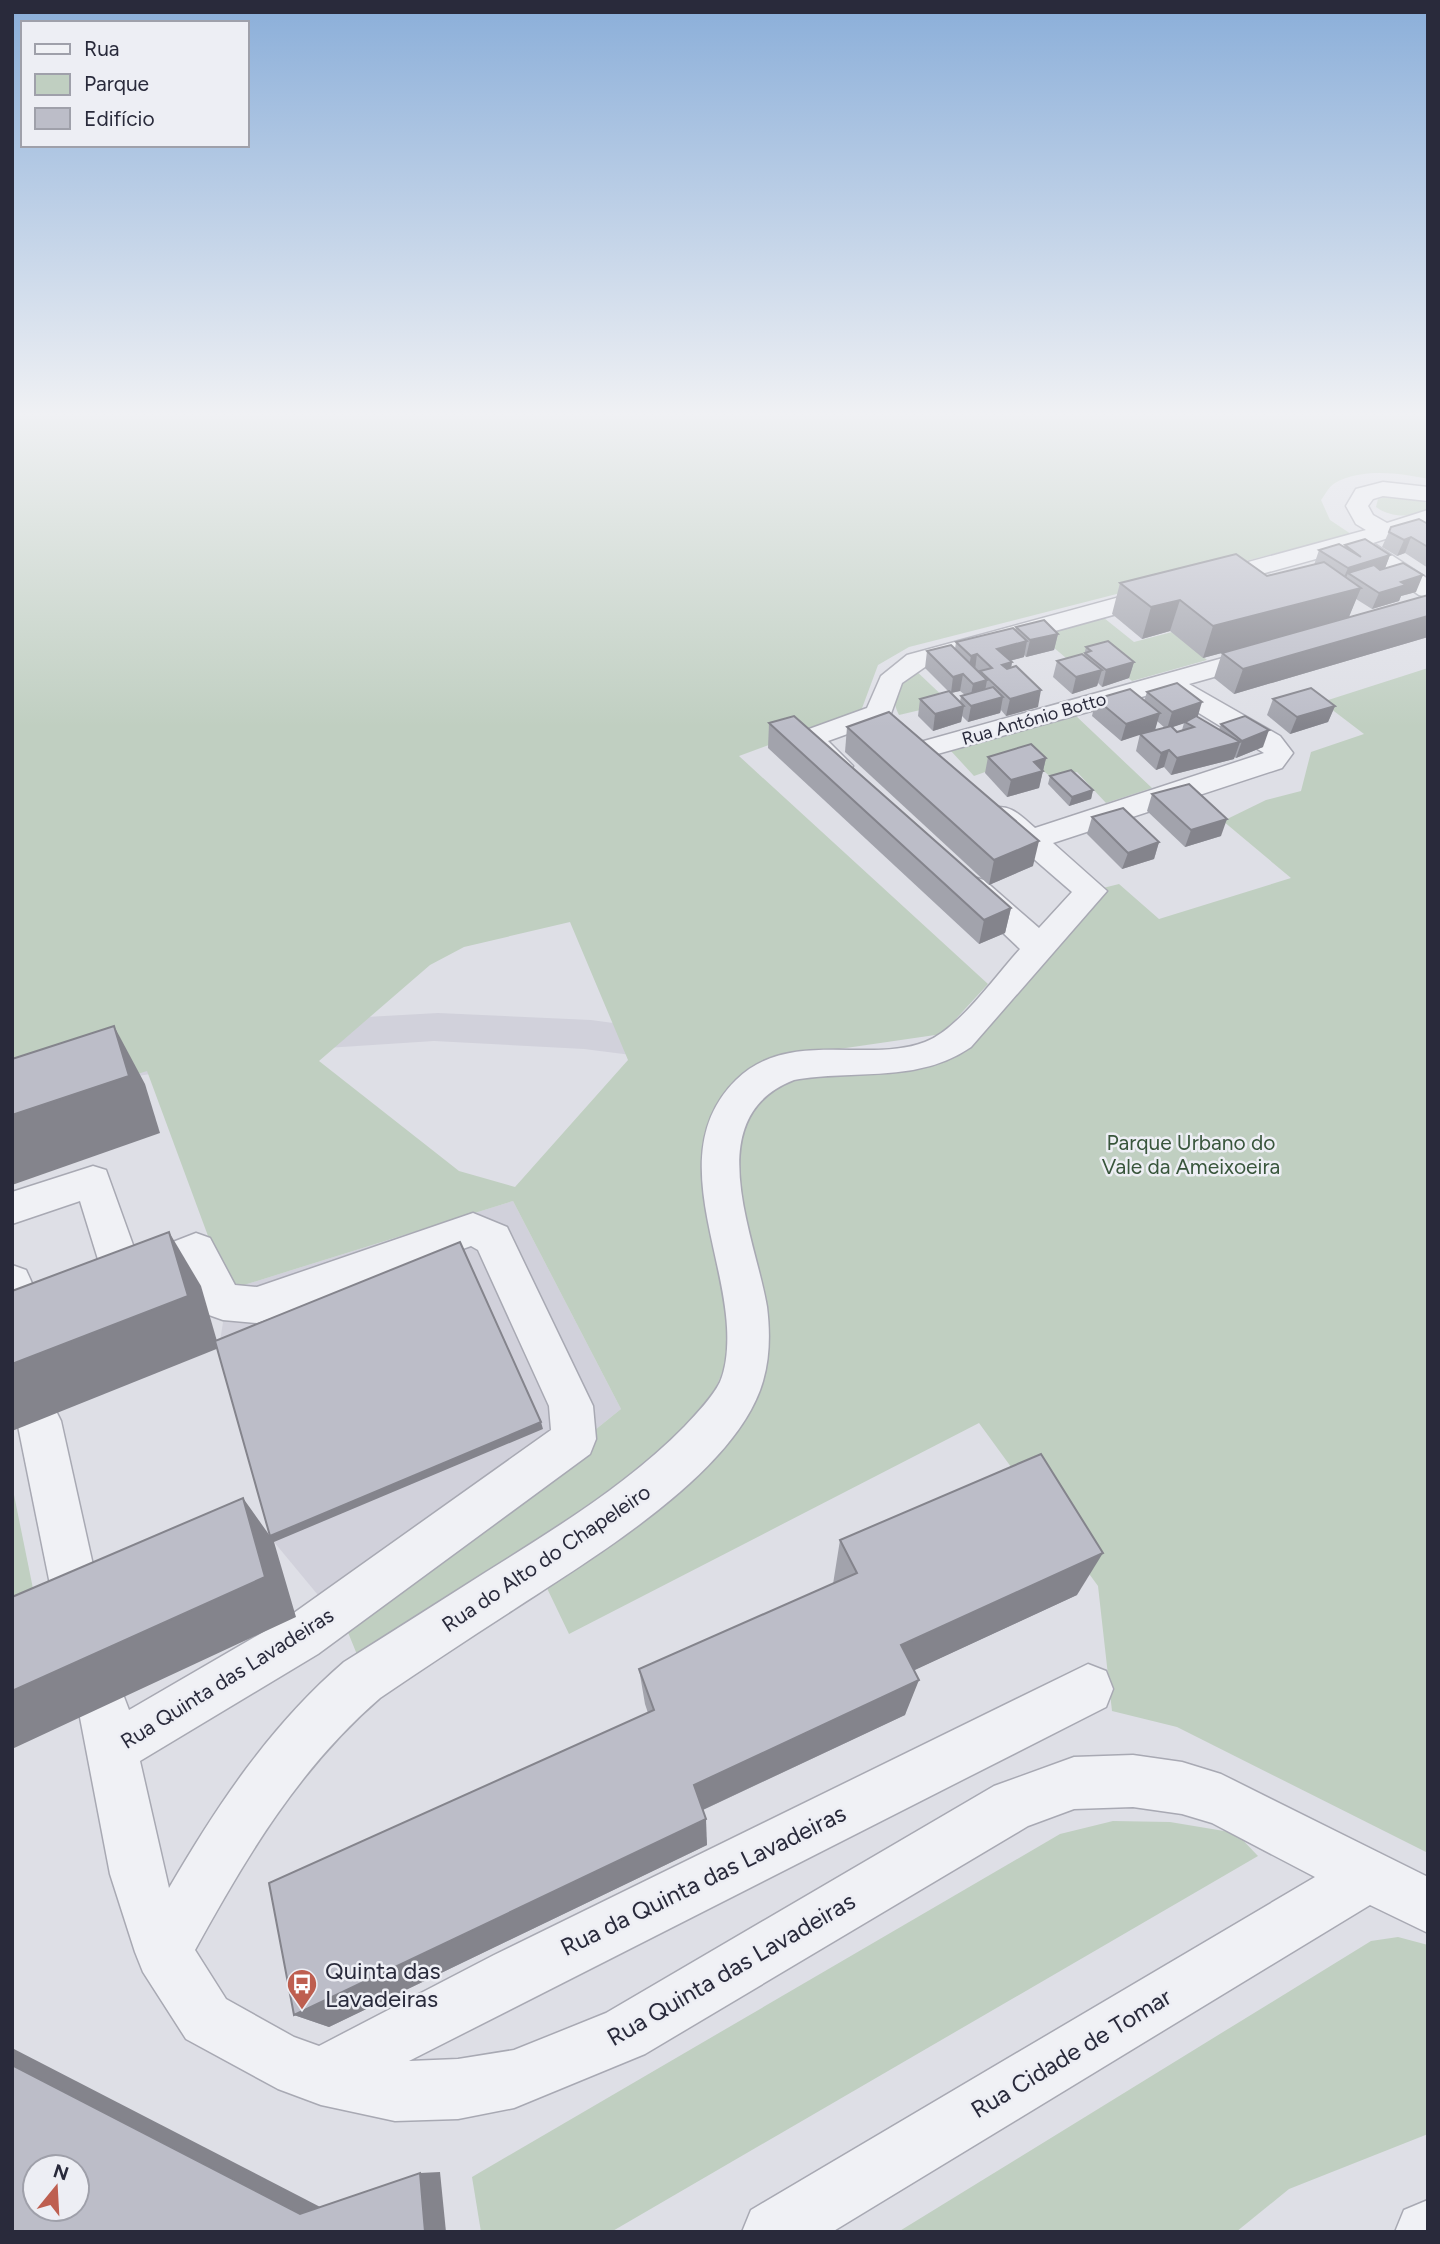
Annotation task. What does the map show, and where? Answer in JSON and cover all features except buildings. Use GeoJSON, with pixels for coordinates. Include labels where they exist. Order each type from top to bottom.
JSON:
{"type":"FeatureCollection","features":[{"type":"Feature","properties":{"kind":"street"},"geometry":{"type":"LineString","coordinates":[[1363,518],[1428,538]]}},
{"type":"Feature","properties":{"kind":"street"},"geometry":{"type":"LineString","coordinates":[[858,784],[808,738],[910,739],[887,681],[916,661],[1355,541],[1426,518]]}},
{"type":"Feature","properties":{"kind":"street"},"geometry":{"type":"LineString","coordinates":[[1355,541],[1423,602]]}},
{"type":"Feature","properties":{"kind":"street","name":"Rua António Botto"},"geometry":{"type":"LineString","coordinates":[[910,739],[1167,682],[1284,648]]}},
{"type":"Feature","properties":{"kind":"street"},"geometry":{"type":"LineString","coordinates":[[1030,840],[1272,762],[1279,752],[1270,742],[1167,682]]}},
{"type":"Feature","properties":{"kind":"street","name":"Rua do Alto do Chapeleiro"},"geometry":{"type":"LineString","coordinates":[[163,1952],[219,1853],[305,1733],[334,1701],[362,1679],[628,1508],[679,1464],[719,1418],[741,1383],[748,1339],[744,1292],[719,1178],[721,1142],[730,1114],[749,1089],[772,1073],[800,1064],[917,1057],[936,1052],[959,1038],[1091,891],[976,795]]}},
{"type":"Feature","properties":{"kind":"street"},"geometry":{"type":"LineString","coordinates":[[949,866],[1039,947]]}},
{"type":"Feature","properties":{"kind":"street"},"geometry":{"type":"LineString","coordinates":[[12,1208],[93,1181],[124,1278]]}},
{"type":"Feature","properties":{"kind":"street","name":"Rua Quinta das Lavadeiras"},"geometry":{"type":"LineString","coordinates":[[20,1318],[197,1250],[223,1302],[257,1305],[473,1229],[493,1239],[571,1406],[573,1439],[301,1637],[106,1728],[137,1874],[163,1952],[206,2019],[278,2060],[321,2076],[395,2091],[458,2089],[514,2079],[625,2034],[1013,1805],[1074,1783],[1133,1780],[1182,1788],[1221,1800],[1428,1906]]}},
{"type":"Feature","properties":{"kind":"street"},"geometry":{"type":"LineString","coordinates":[[39,1421],[83,1627]]}},
{"type":"Feature","properties":{"kind":"street","name":"Rua da Quinta das Lavadeiras"},"geometry":{"type":"LineString","coordinates":[[321,2076],[514,1975],[1088,1689]]}},
{"type":"Feature","properties":{"kind":"street","name":"Rua Cidade de Tomar"},"geometry":{"type":"LineString","coordinates":[[773,2232],[1369,1875]]}},
{"type":"Feature","properties":{"kind":"shaded area"},"geometry":{"type":"Polygon","coordinates":[[[438,1013],[591,1020],[680,1032],[671,1060],[584,1049],[434,1041],[311,1049],[112,1080],[313,1020],[438,1013]]]}},
{"type":"Feature","properties":{"kind":"shaded area"},"geometry":{"type":"Polygon","coordinates":[[[513,1201],[621,1409],[347,1630],[274,1542],[219,1348],[228,1290],[513,1201]]]}},
{"type":"Feature","properties":{"kind":"green space"},"geometry":{"type":"Polygon","coordinates":[[[12,518],[1329,518],[1351,534],[909,647],[878,665],[861,711],[739,756],[988,984],[942,1034],[791,1056],[715,1115],[736,1340],[711,1399],[681,1436],[621,1490],[358,1657],[347,1630],[621,1409],[513,1201],[228,1290],[147,1071],[12,1113],[12,518]],[[570,922],[464,947],[430,965],[319,1061],[459,1171],[515,1187],[628,1060],[570,922]]]}},
{"type":"Feature","properties":{"kind":"green space"},"geometry":{"type":"Polygon","coordinates":[[[1104,618],[1134,642],[1172,632],[1207,660],[1132,681],[1097,650],[1066,658],[1039,635],[1104,618]]]}},
{"type":"Feature","properties":{"kind":"green space"},"geometry":{"type":"Polygon","coordinates":[[[913,668],[950,703],[899,715],[894,701],[896,689],[913,668]]]}},
{"type":"Feature","properties":{"kind":"green space","name":"Parque Urbano do Vale da Ameixoeira"},"geometry":{"type":"Polygon","coordinates":[[[1428,668],[1428,1853],[1177,1727],[1112,1711],[1098,1586],[979,1423],[569,1634],[544,1582],[690,1478],[763,1385],[766,1336],[721,1142],[772,1073],[936,1052],[1091,891],[1119,884],[1159,919],[1291,878],[1223,821],[1266,800],[1301,791],[1311,752],[1364,734],[1322,702],[1428,668]]]}},
{"type":"Feature","properties":{"kind":"green space"},"geometry":{"type":"Polygon","coordinates":[[[1075,715],[1152,788],[1106,803],[1077,772],[1052,778],[1027,757],[974,776],[951,751],[1075,715]]]}},
{"type":"Feature","properties":{"kind":"green space"},"geometry":{"type":"Polygon","coordinates":[[[12,1485],[43,1638],[12,1652],[12,1485]]]}},
{"type":"Feature","properties":{"kind":"green space"},"geometry":{"type":"Polygon","coordinates":[[[1113,1821],[1170,1822],[1236,1833],[1258,1856],[611,2232],[481,2232],[472,2177],[1060,1834],[1113,1821]]]}},
{"type":"Feature","properties":{"kind":"green space"},"geometry":{"type":"Polygon","coordinates":[[[1398,1937],[1428,1945],[1428,2134],[1289,2189],[1236,2232],[898,2232],[1371,1941],[1398,1937]]]}},
{"type":"Feature","properties":{"kind":"place","name":"Quinta das Lavadeiras"},"geometry":{"type":"Point","coordinates":[302,2011]}}]}
